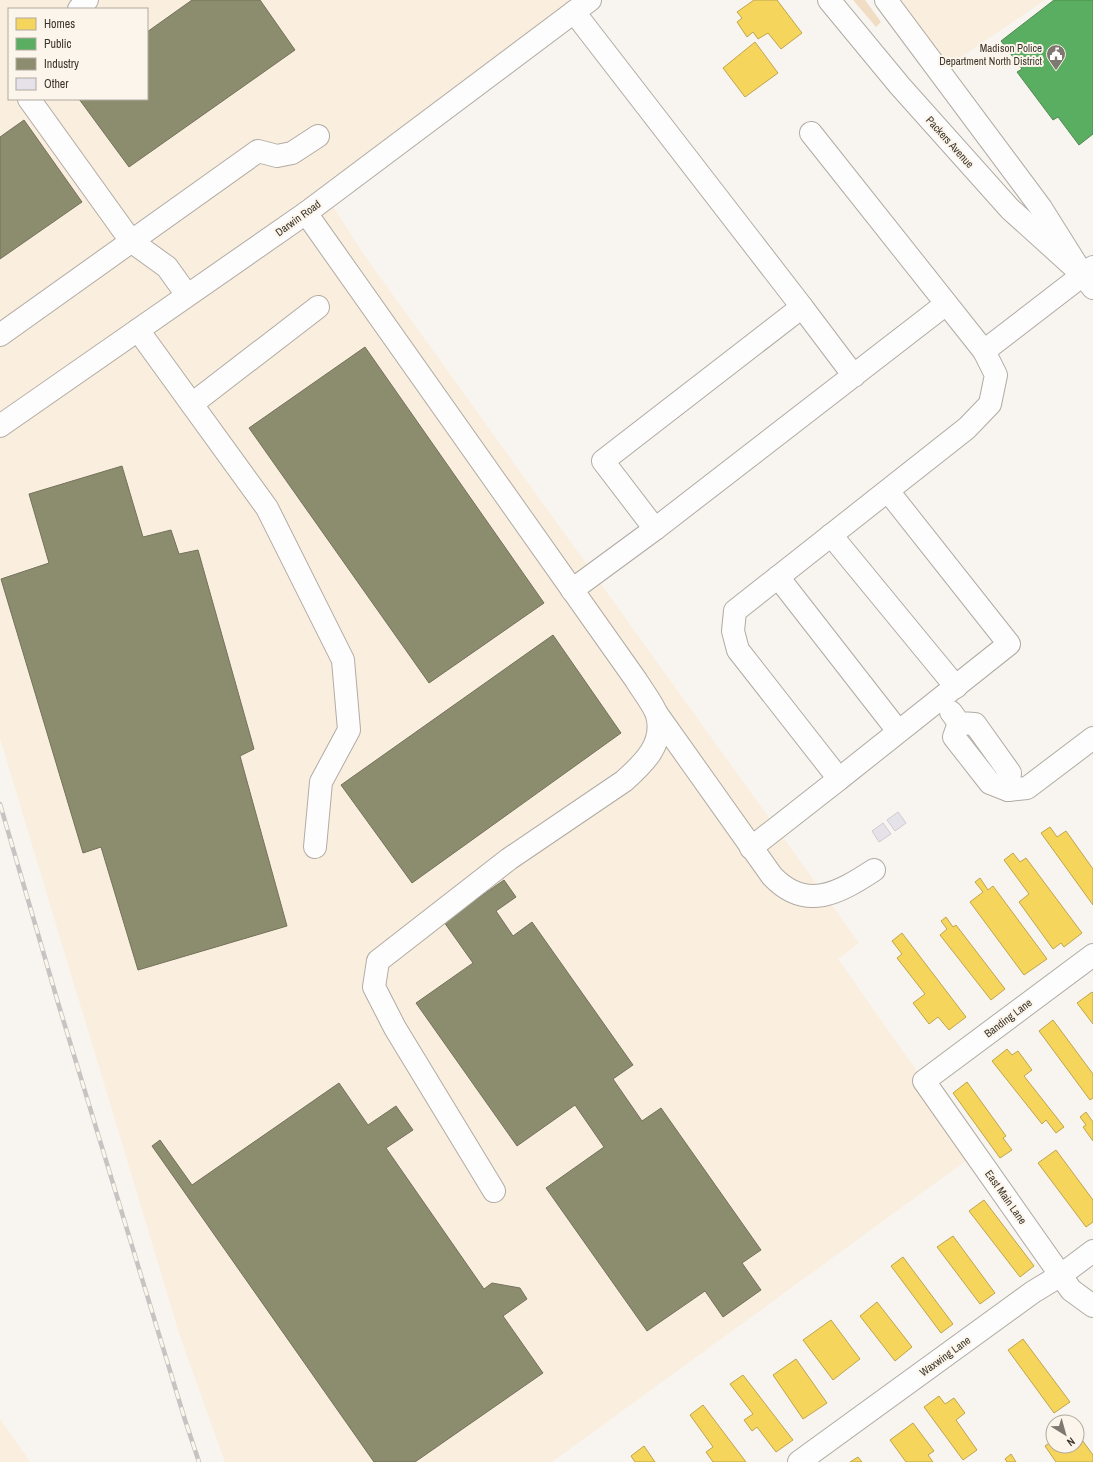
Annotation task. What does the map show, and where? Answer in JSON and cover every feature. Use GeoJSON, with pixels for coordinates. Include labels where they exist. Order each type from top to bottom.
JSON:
{"type":"FeatureCollection","features":[{"type":"Feature","properties":{"kind":"street"},"geometry":{"type":"LineString","coordinates":[[80,8],[87,0]]}},
{"type":"Feature","properties":{"kind":"street","name":"Packers Avenue"},"geometry":{"type":"LineString","coordinates":[[829,0],[900,86],[1010,209],[1090,277]]}},
{"type":"Feature","properties":{"kind":"street"},"geometry":{"type":"LineString","coordinates":[[886,0],[1041,208],[1090,277],[984,352]]}},
{"type":"Feature","properties":{"kind":"street"},"geometry":{"type":"LineString","coordinates":[[582,6],[854,376]]}},
{"type":"Feature","properties":{"kind":"street","name":"Darwin Road"},"geometry":{"type":"LineString","coordinates":[[0,426],[306,213],[582,6]]}},
{"type":"Feature","properties":{"kind":"street"},"geometry":{"type":"LineString","coordinates":[[30,100],[132,241],[167,267],[187,295]]}},
{"type":"Feature","properties":{"kind":"street"},"geometry":{"type":"LineString","coordinates":[[811,133],[984,352],[996,375],[990,404],[967,428],[735,611],[733,631],[738,650],[838,779]]}},
{"type":"Feature","properties":{"kind":"street"},"geometry":{"type":"LineString","coordinates":[[0,335],[258,152],[277,156],[292,153],[318,136]]}},
{"type":"Feature","properties":{"kind":"street"},"geometry":{"type":"LineString","coordinates":[[306,213],[636,680],[657,714],[751,848],[777,882],[784,888],[798,895],[812,897],[827,895],[853,884],[874,870]]}},
{"type":"Feature","properties":{"kind":"street"},"geometry":{"type":"LineString","coordinates":[[572,590],[655,529],[946,304]]}},
{"type":"Feature","properties":{"kind":"street"},"geometry":{"type":"LineString","coordinates":[[192,404],[318,307]]}},
{"type":"Feature","properties":{"kind":"street"},"geometry":{"type":"LineString","coordinates":[[655,529],[603,461],[802,307]]}},
{"type":"Feature","properties":{"kind":"street"},"geometry":{"type":"LineString","coordinates":[[138,330],[267,508],[344,660],[349,730],[321,782],[315,847]]}},
{"type":"Feature","properties":{"kind":"street"},"geometry":{"type":"LineString","coordinates":[[751,848],[1010,644],[888,491]]}},
{"type":"Feature","properties":{"kind":"street"},"geometry":{"type":"LineString","coordinates":[[831,535],[948,693],[960,723],[954,738],[990,783],[1008,790],[1027,788],[1093,738]]}},
{"type":"Feature","properties":{"kind":"street"},"geometry":{"type":"LineString","coordinates":[[778,577],[898,731]]}},
{"type":"Feature","properties":{"kind":"street"},"geometry":{"type":"LineString","coordinates":[[494,1191],[394,1028],[374,986],[378,961],[509,859],[624,781],[648,758],[655,746],[659,726],[657,714]]}},
{"type":"Feature","properties":{"kind":"street","name":"Banding Lane"},"geometry":{"type":"LineString","coordinates":[[924,1082],[1093,955]]}},
{"type":"Feature","properties":{"kind":"street","name":"East Main Lane"},"geometry":{"type":"LineString","coordinates":[[924,1082],[1071,1290],[1093,1306]]}},
{"type":"Feature","properties":{"kind":"street","name":"Waxwing Lane"},"geometry":{"type":"LineString","coordinates":[[799,1462],[1033,1292],[1061,1275],[1093,1251]]}},
{"type":"Feature","properties":{"kind":"shaded area"},"geometry":{"type":"Polygon","coordinates":[[[0,0],[590,0],[327,197],[362,252],[859,943],[838,959],[975,1154],[552,1462],[225,1462],[180,1336],[0,738],[0,0]]]}},
{"type":"Feature","properties":{"kind":"shaded area"},"geometry":{"type":"Polygon","coordinates":[[[853,0],[865,0],[881,22],[876,27],[853,0]]]}},
{"type":"Feature","properties":{"kind":"shaded area"},"geometry":{"type":"Polygon","coordinates":[[[897,0],[1045,0],[948,66],[897,0]]]}},
{"type":"Feature","properties":{"kind":"shaded area"},"geometry":{"type":"Polygon","coordinates":[[[0,1419],[30,1462],[0,1462],[0,1419]]]}},
{"type":"Feature","properties":{"kind":"building: Homes"},"geometry":{"type":"Polygon","coordinates":[[[754,0],[777,0],[802,33],[781,49],[768,33],[758,39],[753,32],[747,37],[737,22],[742,18],[737,12],[754,0]]]}},
{"type":"Feature","properties":{"kind":"building: Homes"},"geometry":{"type":"Polygon","coordinates":[[[755,42],[778,73],[745,97],[723,68],[755,42]]]}},
{"type":"Feature","properties":{"kind":"building: Homes"},"geometry":{"type":"Polygon","coordinates":[[[1050,827],[1057,837],[1066,831],[1093,869],[1093,905],[1041,833],[1050,827]]]}},
{"type":"Feature","properties":{"kind":"building: Homes"},"geometry":{"type":"Polygon","coordinates":[[[1013,853],[1020,862],[1026,858],[1082,933],[1064,947],[1061,943],[1053,949],[1019,902],[1029,894],[1004,860],[1013,853]]]}},
{"type":"Feature","properties":{"kind":"building: Homes"},"geometry":{"type":"Polygon","coordinates":[[[980,878],[988,890],[993,886],[1047,959],[1024,975],[970,902],[983,892],[975,882],[980,878]]]}},
{"type":"Feature","properties":{"kind":"building: Homes"},"geometry":{"type":"Polygon","coordinates":[[[946,917],[953,927],[956,925],[1005,989],[991,1000],[940,935],[947,929],[941,921],[946,917]]]}},
{"type":"Feature","properties":{"kind":"building: Homes"},"geometry":{"type":"Polygon","coordinates":[[[902,933],[966,1017],[949,1030],[938,1017],[929,1024],[913,1003],[925,994],[897,958],[902,954],[892,941],[902,933]]]}},
{"type":"Feature","properties":{"kind":"building: Homes"},"geometry":{"type":"Polygon","coordinates":[[[1092,992],[1093,993],[1093,1024],[1077,1003],[1092,992]]]}},
{"type":"Feature","properties":{"kind":"building: Homes"},"geometry":{"type":"Polygon","coordinates":[[[1053,1020],[1093,1074],[1093,1098],[1090,1100],[1039,1031],[1053,1020]]]}},
{"type":"Feature","properties":{"kind":"building: Homes"},"geometry":{"type":"Polygon","coordinates":[[[1007,1049],[1012,1055],[1018,1051],[1032,1070],[1024,1076],[1064,1127],[1056,1133],[1046,1120],[1042,1124],[992,1061],[1007,1049]]]}},
{"type":"Feature","properties":{"kind":"building: Homes"},"geometry":{"type":"Polygon","coordinates":[[[967,1082],[1006,1136],[1003,1138],[1012,1150],[1000,1158],[953,1093],[967,1082]]]}},
{"type":"Feature","properties":{"kind":"building: Homes"},"geometry":{"type":"Polygon","coordinates":[[[1086,1112],[1093,1122],[1093,1141],[1083,1127],[1086,1125],[1080,1117],[1086,1112]]]}},
{"type":"Feature","properties":{"kind":"building: Homes"},"geometry":{"type":"Polygon","coordinates":[[[1056,1150],[1093,1200],[1093,1222],[1086,1227],[1038,1163],[1056,1150]]]}},
{"type":"Feature","properties":{"kind":"building: Homes"},"geometry":{"type":"Polygon","coordinates":[[[984,1200],[1034,1266],[1020,1277],[969,1211],[984,1200]]]}},
{"type":"Feature","properties":{"kind":"building: Homes"},"geometry":{"type":"Polygon","coordinates":[[[953,1236],[995,1293],[980,1304],[937,1247],[953,1236]]]}},
{"type":"Feature","properties":{"kind":"building: Homes"},"geometry":{"type":"Polygon","coordinates":[[[903,1257],[953,1324],[941,1333],[891,1266],[903,1257]]]}},
{"type":"Feature","properties":{"kind":"building: Homes"},"geometry":{"type":"Polygon","coordinates":[[[877,1302],[912,1347],[895,1361],[860,1316],[877,1302]]]}},
{"type":"Feature","properties":{"kind":"building: Homes"},"geometry":{"type":"Polygon","coordinates":[[[831,1320],[860,1359],[833,1380],[803,1340],[831,1320]]]}},
{"type":"Feature","properties":{"kind":"building: Homes"},"geometry":{"type":"Polygon","coordinates":[[[1023,1339],[1070,1402],[1054,1413],[1008,1350],[1023,1339]]]}},
{"type":"Feature","properties":{"kind":"building: Homes"},"geometry":{"type":"Polygon","coordinates":[[[796,1359],[827,1403],[803,1419],[773,1375],[796,1359]]]}},
{"type":"Feature","properties":{"kind":"building: Homes"},"geometry":{"type":"Polygon","coordinates":[[[743,1375],[793,1440],[776,1452],[757,1427],[752,1431],[744,1420],[753,1414],[730,1384],[743,1375]]]}},
{"type":"Feature","properties":{"kind":"building: Homes"},"geometry":{"type":"Polygon","coordinates":[[[939,1396],[945,1404],[954,1398],[965,1413],[956,1420],[977,1450],[963,1460],[924,1407],[939,1396]]]}},
{"type":"Feature","properties":{"kind":"building: Homes"},"geometry":{"type":"Polygon","coordinates":[[[703,1405],[746,1462],[713,1462],[706,1452],[713,1447],[690,1415],[703,1405]]]}},
{"type":"Feature","properties":{"kind":"building: Homes"},"geometry":{"type":"Polygon","coordinates":[[[913,1423],[934,1451],[928,1455],[933,1462],[906,1462],[890,1440],[913,1423]]]}},
{"type":"Feature","properties":{"kind":"building: Homes"},"geometry":{"type":"Polygon","coordinates":[[[1085,1444],[1093,1455],[1093,1462],[1056,1462],[1050,1454],[1085,1454],[1085,1444]]]}},
{"type":"Feature","properties":{"kind":"building: Homes"},"geometry":{"type":"Polygon","coordinates":[[[644,1446],[655,1462],[635,1462],[631,1456],[644,1446]]]}},
{"type":"Feature","properties":{"kind":"building: Homes"},"geometry":{"type":"Polygon","coordinates":[[[1011,1454],[1016,1462],[1007,1462],[1005,1459],[1011,1454]]]}},
{"type":"Feature","properties":{"kind":"building: Homes"},"geometry":{"type":"Polygon","coordinates":[[[858,1457],[862,1462],[850,1462],[858,1457]]]}},
{"type":"Feature","properties":{"kind":"building: Public","name":"Madison Police Department North District"},"geometry":{"type":"Polygon","coordinates":[[[1054,0],[1093,0],[1093,134],[1079,145],[1058,117],[1053,120],[1017,72],[1022,69],[1001,41],[1054,0]]]}},
{"type":"Feature","properties":{"kind":"building: Industry"},"geometry":{"type":"Polygon","coordinates":[[[192,0],[260,0],[295,50],[129,167],[80,100],[148,100],[148,31],[192,0]]]}},
{"type":"Feature","properties":{"kind":"building: Industry"},"geometry":{"type":"Polygon","coordinates":[[[24,120],[82,202],[0,259],[0,137],[24,120]]]}},
{"type":"Feature","properties":{"kind":"building: Industry"},"geometry":{"type":"Polygon","coordinates":[[[365,347],[544,603],[429,683],[249,428],[365,347]]]}},
{"type":"Feature","properties":{"kind":"building: Industry"},"geometry":{"type":"Polygon","coordinates":[[[122,466],[143,537],[171,530],[179,554],[198,550],[254,749],[240,756],[287,926],[138,970],[101,847],[83,853],[1,579],[49,563],[29,494],[122,466]]]}},
{"type":"Feature","properties":{"kind":"building: Industry"},"geometry":{"type":"Polygon","coordinates":[[[553,635],[621,733],[412,883],[341,785],[553,635]]]}},
{"type":"Feature","properties":{"kind":"building: Industry"},"geometry":{"type":"Polygon","coordinates":[[[504,880],[516,897],[496,911],[513,936],[532,922],[633,1065],[613,1079],[642,1121],[661,1108],[761,1250],[742,1263],[761,1290],[723,1317],[705,1291],[647,1331],[546,1188],[604,1147],[575,1105],[517,1146],[416,1003],[473,963],[444,922],[504,880]]]}},
{"type":"Feature","properties":{"kind":"building: Industry"},"geometry":{"type":"Polygon","coordinates":[[[339,1083],[368,1125],[396,1106],[413,1130],[386,1148],[484,1289],[492,1283],[520,1288],[527,1299],[503,1316],[543,1373],[415,1462],[374,1462],[152,1146],[160,1140],[192,1185],[339,1083]]]}},
{"type":"Feature","properties":{"kind":"building: Other"},"geometry":{"type":"Polygon","coordinates":[[[898,812],[906,823],[895,831],[887,820],[898,812]]]}},
{"type":"Feature","properties":{"kind":"building: Other"},"geometry":{"type":"Polygon","coordinates":[[[883,823],[891,834],[879,842],[872,831],[883,823]]]}},
{"type":"Feature","properties":{"kind":"railway"},"geometry":{"type":"LineString","coordinates":[[0,804],[59,1006],[199,1462]]}},
{"type":"Feature","properties":{"kind":"place","name":"Madison Police Department North District"},"geometry":{"type":"Point","coordinates":[1056,71]}}]}
